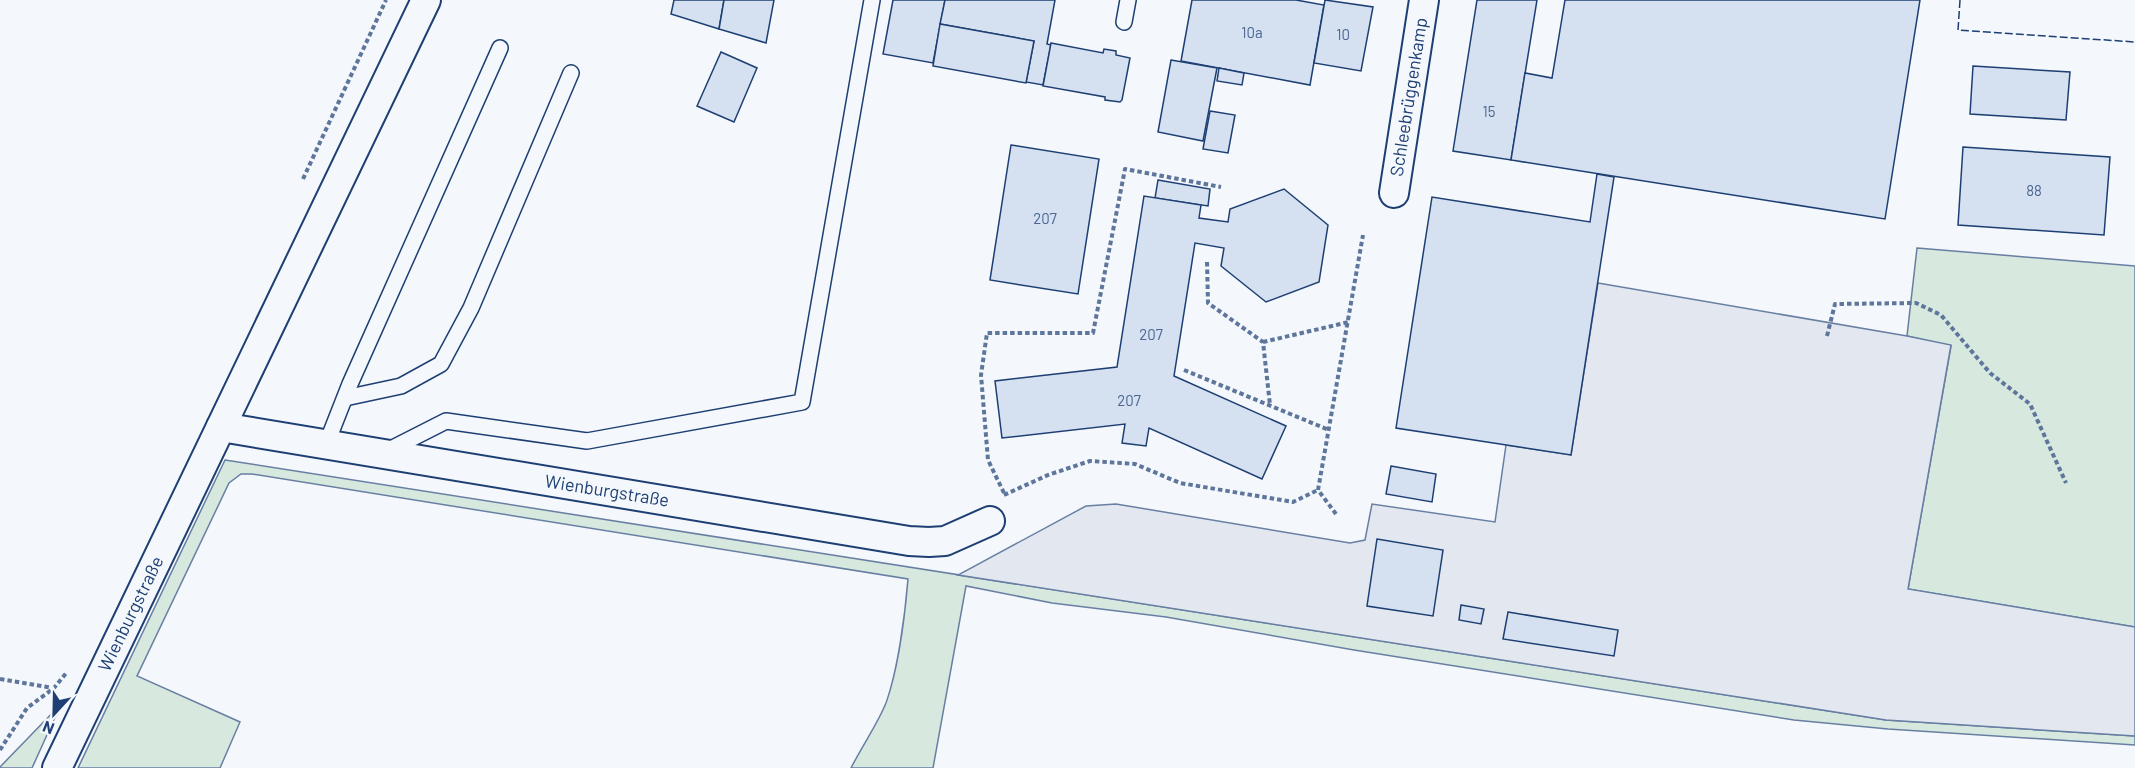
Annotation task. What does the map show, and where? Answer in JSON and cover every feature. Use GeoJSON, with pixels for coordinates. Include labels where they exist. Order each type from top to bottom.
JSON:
{"type":"FeatureCollection","features":[{"type":"Feature","properties":{"kind":"street","name":"Wienburgstraße"},"geometry":{"type":"LineString","coordinates":[[57,768],[426,0]]}},
{"type":"Feature","properties":{"kind":"street","name":"Schleebrüggenkamp"},"geometry":{"type":"LineString","coordinates":[[1394,193],[1424,0]]}},
{"type":"Feature","properties":{"kind":"street","name":"Wienburgstraße"},"geometry":{"type":"LineString","coordinates":[[221,427],[909,541],[929,543],[945,541],[999,512]]}},
{"type":"Feature","properties":{"kind":"lane"},"geometry":{"type":"LineString","coordinates":[[380,454],[446,421],[587,441],[802,402],[872,0]]}},
{"type":"Feature","properties":{"kind":"lane"},"geometry":{"type":"LineString","coordinates":[[1124,22],[1128,0]]}},
{"type":"Feature","properties":{"kind":"lane"},"geometry":{"type":"LineString","coordinates":[[326,445],[500,48]]}},
{"type":"Feature","properties":{"kind":"lane"},"geometry":{"type":"LineString","coordinates":[[345,398],[401,386],[441,363],[471,308],[571,73]]}},
{"type":"Feature","properties":{"kind":"path"},"geometry":{"type":"LineString","coordinates":[[999,512],[1005,494],[988,460],[981,375],[987,333],[1093,333],[1125,169],[1221,187]]}},
{"type":"Feature","properties":{"kind":"path"},"geometry":{"type":"LineString","coordinates":[[1336,514],[1318,490],[1363,235]]}},
{"type":"Feature","properties":{"kind":"path"},"geometry":{"type":"LineString","coordinates":[[1207,262],[1208,303],[1263,342],[1270,405]]}},
{"type":"Feature","properties":{"kind":"path"},"geometry":{"type":"LineString","coordinates":[[1827,336],[1835,304],[1916,303],[1941,315],[1990,373],[2030,404],[2066,483]]}},
{"type":"Feature","properties":{"kind":"path"},"geometry":{"type":"LineString","coordinates":[[1263,342],[1349,322]]}},
{"type":"Feature","properties":{"kind":"path"},"geometry":{"type":"LineString","coordinates":[[1184,370],[1329,430]]}},
{"type":"Feature","properties":{"kind":"path"},"geometry":{"type":"LineString","coordinates":[[1005,494],[1048,475],[1090,461],[1135,464],[1180,483],[1293,502],[1318,490]]}},
{"type":"Feature","properties":{"kind":"path"},"geometry":{"type":"LineString","coordinates":[[0,679],[54,688],[27,708],[0,750]]}},
{"type":"Feature","properties":{"kind":"shaded area"},"geometry":{"type":"Polygon","coordinates":[[[1917,248],[2135,266],[2135,627],[1908,589],[1951,346],[1907,336],[1917,248]]]}},
{"type":"Feature","properties":{"kind":"shaded area"},"geometry":{"type":"Polygon","coordinates":[[[1598,283],[1951,345],[1908,589],[2135,627],[2135,736],[1886,720],[958,575],[1086,506],[1116,504],[1350,543],[1365,540],[1372,504],[1495,522],[1506,445],[1571,455],[1598,283]]]}},
{"type":"Feature","properties":{"kind":"shaded area"},"geometry":{"type":"Polygon","coordinates":[[[225,460],[1886,720],[2135,736],[2135,745],[1888,729],[1794,720],[1354,650],[1166,617],[1052,603],[966,586],[933,768],[851,768],[886,703],[900,642],[908,579],[241,474],[229,483],[137,676],[240,722],[220,768],[78,768],[225,460]]]}},
{"type":"Feature","properties":{"kind":"shaded area"},"geometry":{"type":"Polygon","coordinates":[[[61,704],[32,768],[0,768],[0,767],[61,704]]]}},
{"type":"Feature","properties":{"kind":"building"},"geometry":{"type":"Polygon","coordinates":[[[674,0],[724,0],[719,29],[671,14],[674,0]]]}},
{"type":"Feature","properties":{"kind":"building"},"geometry":{"type":"Polygon","coordinates":[[[724,0],[774,0],[766,43],[719,29],[724,0]]]}},
{"type":"Feature","properties":{"kind":"building"},"geometry":{"type":"Polygon","coordinates":[[[893,0],[945,0],[933,63],[883,54],[893,0]]]}},
{"type":"Feature","properties":{"kind":"building"},"geometry":{"type":"Polygon","coordinates":[[[945,0],[1055,0],[1047,44],[1051,45],[1043,85],[1026,82],[1034,41],[940,24],[945,0]]]}},
{"type":"Feature","properties":{"kind":"building"},"geometry":{"type":"Polygon","coordinates":[[[1192,0],[1296,0],[1324,5],[1310,85],[1181,61],[1192,0]]]}},
{"type":"Feature","properties":{"kind":"building"},"geometry":{"type":"Polygon","coordinates":[[[1325,0],[1373,7],[1361,71],[1314,63],[1325,0]]]}},
{"type":"Feature","properties":{"kind":"building"},"geometry":{"type":"Polygon","coordinates":[[[1477,0],[1537,0],[1511,160],[1453,151],[1477,0]]]}},
{"type":"Feature","properties":{"kind":"building"},"geometry":{"type":"Polygon","coordinates":[[[1565,0],[1920,0],[1885,219],[1511,160],[1525,73],[1552,78],[1565,0]]]}},
{"type":"Feature","properties":{"kind":"building"},"geometry":{"type":"Polygon","coordinates":[[[940,24],[1034,41],[1026,83],[933,66],[940,24]]]}},
{"type":"Feature","properties":{"kind":"building"},"geometry":{"type":"Polygon","coordinates":[[[1051,43],[1103,53],[1104,49],[1116,51],[1116,55],[1130,58],[1122,100],[1120,102],[1105,100],[1105,97],[1043,86],[1051,43]]]}},
{"type":"Feature","properties":{"kind":"building"},"geometry":{"type":"Polygon","coordinates":[[[721,52],[757,68],[734,122],[697,106],[721,52]]]}},
{"type":"Feature","properties":{"kind":"building"},"geometry":{"type":"Polygon","coordinates":[[[1171,60],[1217,68],[1203,141],[1158,132],[1171,60]]]}},
{"type":"Feature","properties":{"kind":"building"},"geometry":{"type":"Polygon","coordinates":[[[1973,66],[2070,72],[2066,120],[1970,114],[1973,66]]]}},
{"type":"Feature","properties":{"kind":"building"},"geometry":{"type":"Polygon","coordinates":[[[1219,68],[1244,73],[1242,85],[1217,81],[1219,68]]]}},
{"type":"Feature","properties":{"kind":"building"},"geometry":{"type":"Polygon","coordinates":[[[1210,111],[1235,115],[1228,153],[1203,149],[1210,111]]]}},
{"type":"Feature","properties":{"kind":"building"},"geometry":{"type":"Polygon","coordinates":[[[1011,145],[1099,159],[1078,294],[990,280],[1011,145]]]}},
{"type":"Feature","properties":{"kind":"building"},"geometry":{"type":"Polygon","coordinates":[[[1963,147],[2110,157],[2104,235],[1958,225],[1963,147]]]}},
{"type":"Feature","properties":{"kind":"building"},"geometry":{"type":"Polygon","coordinates":[[[1597,174],[1614,177],[1571,455],[1396,428],[1432,197],[1590,222],[1597,174]]]}},
{"type":"Feature","properties":{"kind":"building"},"geometry":{"type":"Polygon","coordinates":[[[1158,180],[1210,189],[1208,206],[1155,198],[1158,180]]]}},
{"type":"Feature","properties":{"kind":"building"},"geometry":{"type":"Polygon","coordinates":[[[1284,189],[1328,225],[1319,282],[1266,302],[1221,266],[1224,248],[1195,243],[1174,376],[1286,426],[1262,479],[1149,428],[1146,446],[1122,443],[1125,424],[1002,438],[995,381],[1117,367],[1144,196],[1201,205],[1199,218],[1228,222],[1230,209],[1284,189]]]}},
{"type":"Feature","properties":{"kind":"building"},"geometry":{"type":"Polygon","coordinates":[[[1391,466],[1436,474],[1432,502],[1386,494],[1391,466]]]}},
{"type":"Feature","properties":{"kind":"building"},"geometry":{"type":"Polygon","coordinates":[[[1377,539],[1443,550],[1433,616],[1367,606],[1377,539]]]}},
{"type":"Feature","properties":{"kind":"building"},"geometry":{"type":"Polygon","coordinates":[[[1461,605],[1484,609],[1481,624],[1459,620],[1461,605]]]}},
{"type":"Feature","properties":{"kind":"building"},"geometry":{"type":"Polygon","coordinates":[[[1508,612],[1618,630],[1614,656],[1503,639],[1508,612]]]}},
{"type":"Feature","properties":{"kind":"fence"},"geometry":{"type":"LineString","coordinates":[[1960,0],[1958,30],[2135,42]]}}]}
